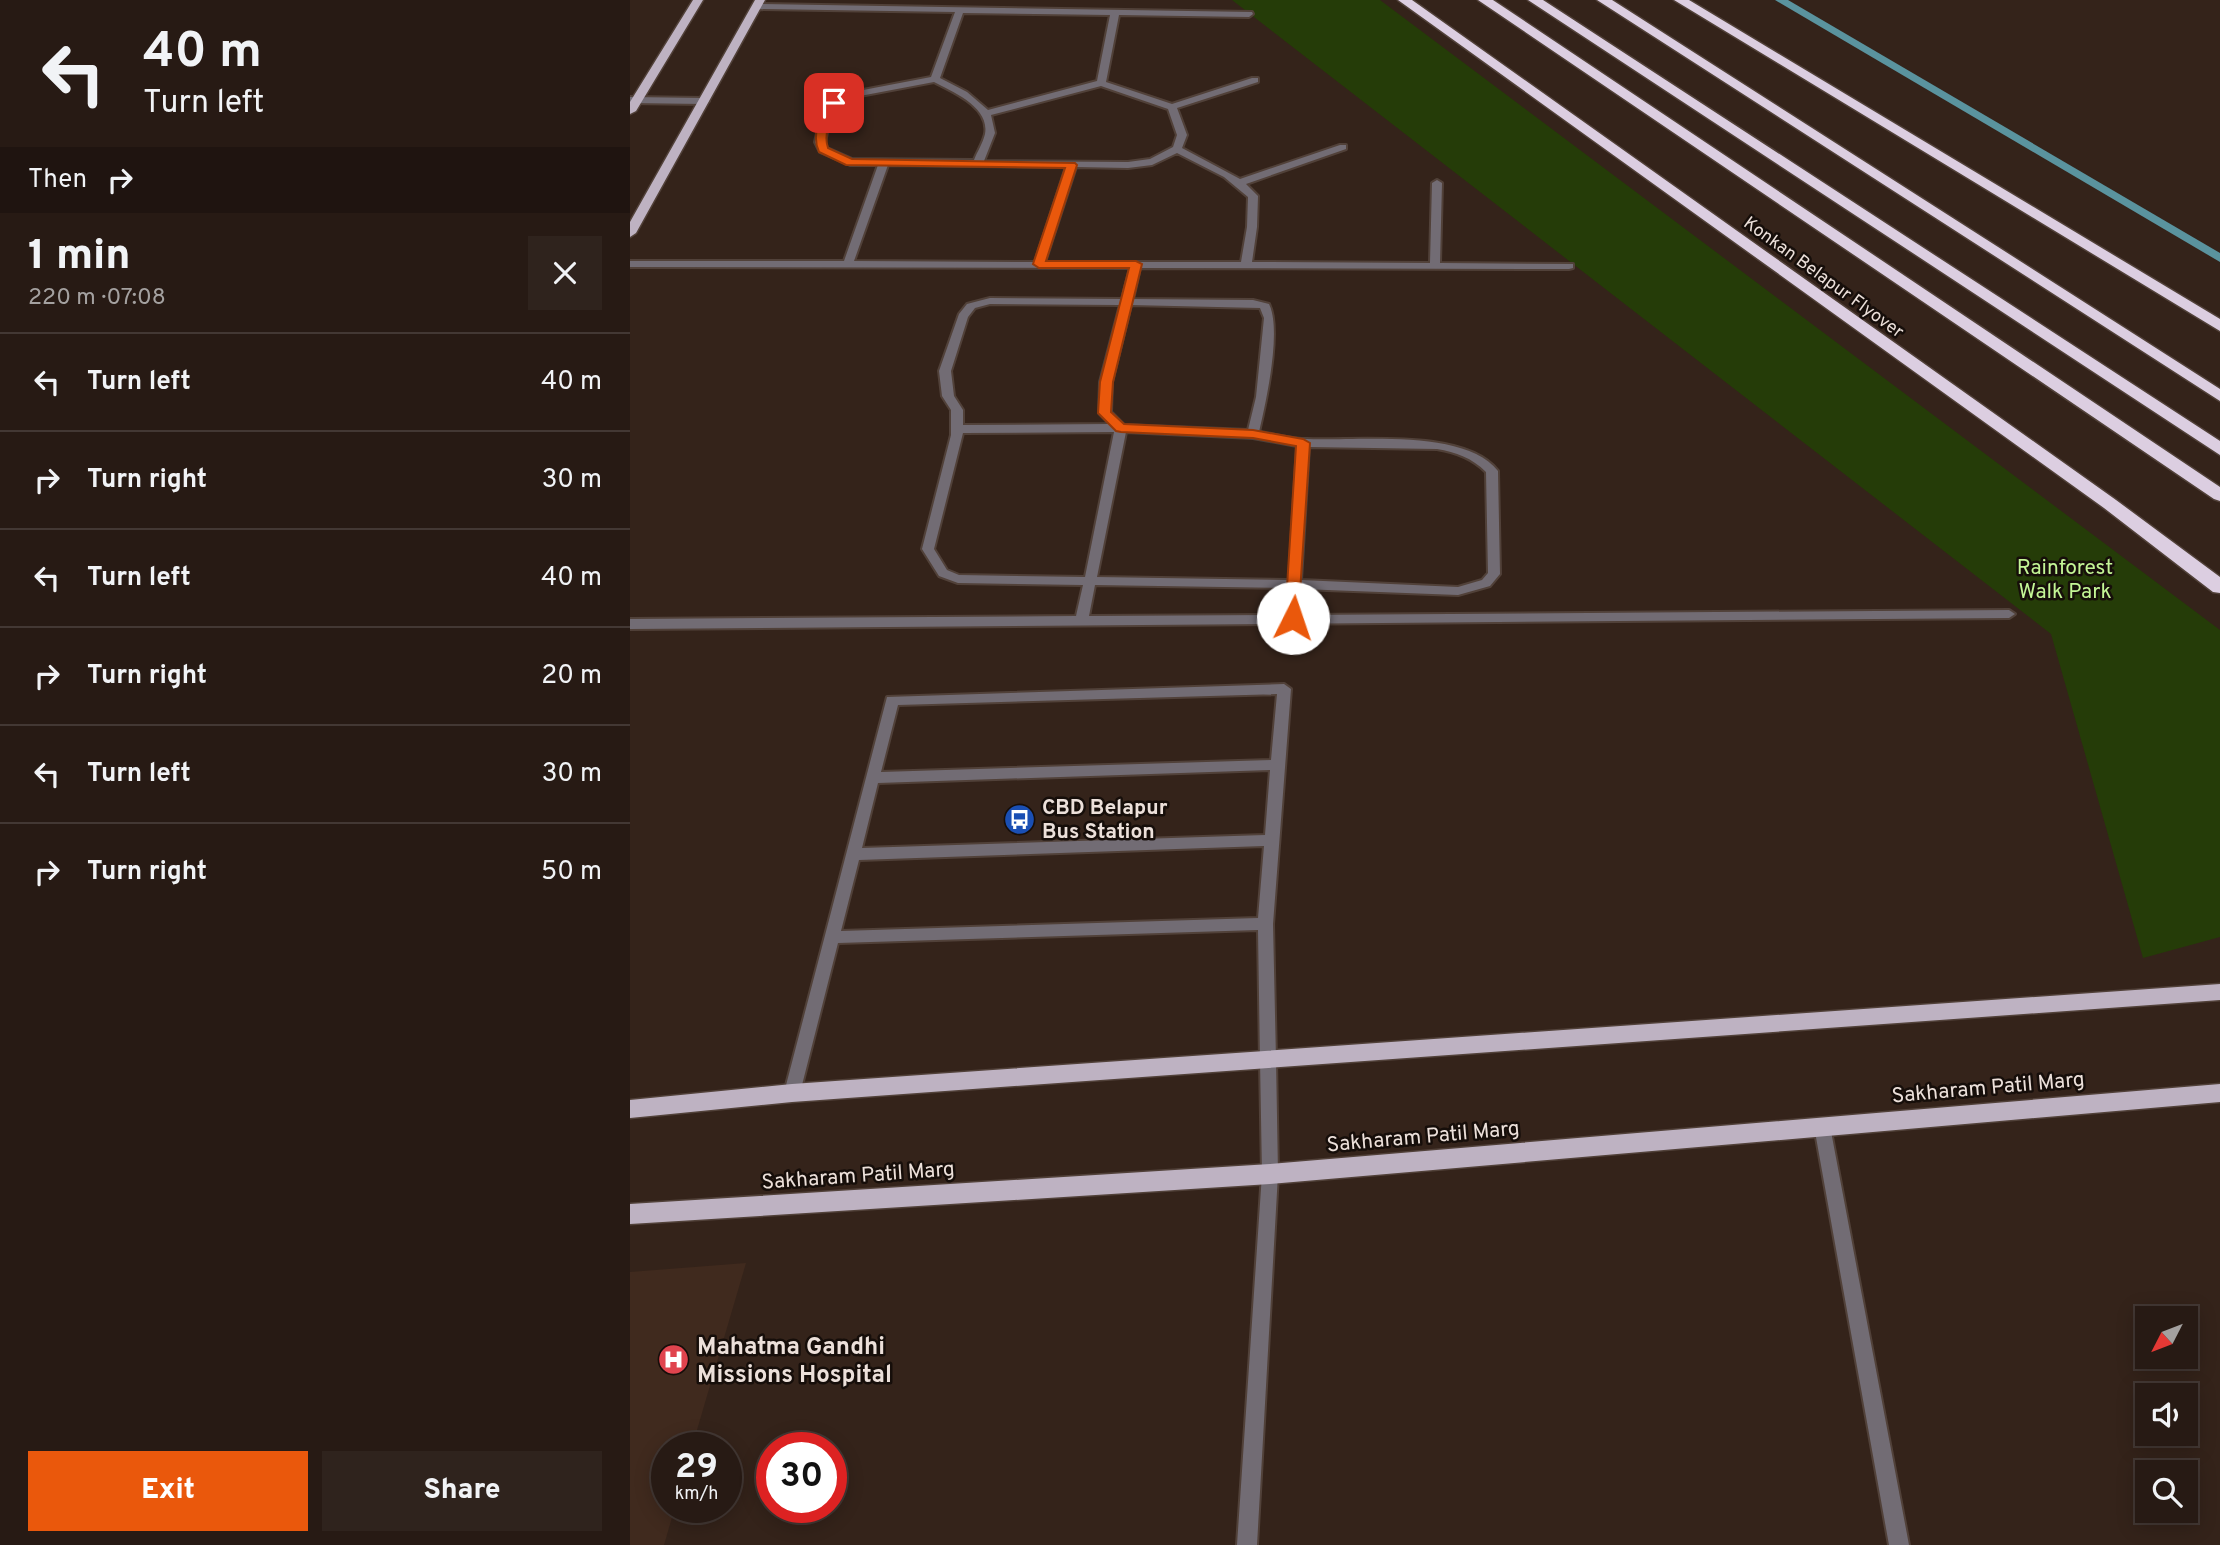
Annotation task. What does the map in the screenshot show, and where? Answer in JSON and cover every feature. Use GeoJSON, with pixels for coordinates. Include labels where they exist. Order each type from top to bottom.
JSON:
{"type":"FeatureCollection","features":[{"type":"Feature","properties":{"kind":"highway","name":"Konkan Belapur Flyover"},"geometry":{"type":"LineString","coordinates":[[1404,0],[2098,496],[2220,587]]}},
{"type":"Feature","properties":{"kind":"highway"},"geometry":{"type":"LineString","coordinates":[[1484,0],[2220,495]]}},
{"type":"Feature","properties":{"kind":"highway"},"geometry":{"type":"LineString","coordinates":[[1534,0],[2220,449]]}},
{"type":"Feature","properties":{"kind":"highway"},"geometry":{"type":"LineString","coordinates":[[1603,0],[2220,396]]}},
{"type":"Feature","properties":{"kind":"highway"},"geometry":{"type":"LineString","coordinates":[[1680,0],[2220,326]]}},
{"type":"Feature","properties":{"kind":"main road"},"geometry":{"type":"LineString","coordinates":[[630,111],[633,100],[698,0]]}},
{"type":"Feature","properties":{"kind":"main road"},"geometry":{"type":"LineString","coordinates":[[630,233],[758,3]]}},
{"type":"Feature","properties":{"kind":"main road"},"geometry":{"type":"LineString","coordinates":[[630,1109],[792,1093],[2220,992]]}},
{"type":"Feature","properties":{"kind":"main road","name":"Sakharam Patil Marg"},"geometry":{"type":"LineString","coordinates":[[630,1214],[1270,1174],[2220,1093]]}},
{"type":"Feature","properties":{"kind":"street"},"geometry":{"type":"LineString","coordinates":[[977,10],[981,0]]}},
{"type":"Feature","properties":{"kind":"street"},"geometry":{"type":"LineString","coordinates":[[758,3],[960,10],[1249,14]]}},
{"type":"Feature","properties":{"kind":"street"},"geometry":{"type":"LineString","coordinates":[[935,79],[960,10]]}},
{"type":"Feature","properties":{"kind":"street"},"geometry":{"type":"LineString","coordinates":[[1101,83],[1115,12]]}},
{"type":"Feature","properties":{"kind":"street"},"geometry":{"type":"LineString","coordinates":[[978,163],[990,133],[986,113],[964,94],[935,79],[858,94],[834,103],[826,115],[820,142],[823,150],[850,163],[1128,165],[1152,162],[1177,149],[1182,135],[1171,107]]}},
{"type":"Feature","properties":{"kind":"street"},"geometry":{"type":"LineString","coordinates":[[986,113],[1101,83],[1171,107],[1255,80]]}},
{"type":"Feature","properties":{"kind":"street"},"geometry":{"type":"LineString","coordinates":[[633,100],[704,101]]}},
{"type":"Feature","properties":{"kind":"street"},"geometry":{"type":"LineString","coordinates":[[1241,183],[1343,147]]}},
{"type":"Feature","properties":{"kind":"street"},"geometry":{"type":"LineString","coordinates":[[1177,149],[1241,183],[1253,196],[1252,227],[1245,265]]}},
{"type":"Feature","properties":{"kind":"street"},"geometry":{"type":"LineString","coordinates":[[848,264],[884,163]]}},
{"type":"Feature","properties":{"kind":"street"},"geometry":{"type":"LineString","coordinates":[[1039,264],[1072,165]]}},
{"type":"Feature","properties":{"kind":"street"},"geometry":{"type":"LineString","coordinates":[[1434,265],[1437,183]]}},
{"type":"Feature","properties":{"kind":"street"},"geometry":{"type":"LineString","coordinates":[[630,264],[1569,266]]}},
{"type":"Feature","properties":{"kind":"street"},"geometry":{"type":"LineString","coordinates":[[1121,428],[1105,413],[1106,382],[1136,264]]}},
{"type":"Feature","properties":{"kind":"street"},"geometry":{"type":"LineString","coordinates":[[957,429],[1121,428],[1253,434],[1303,443],[1437,445],[1480,458],[1492,471],[1494,574],[1486,583],[1458,591],[1295,584],[958,579],[943,573],[928,549],[957,429],[957,411],[948,396],[945,371],[963,316],[971,306],[990,301],[1254,303],[1265,306],[1269,318],[1264,384],[1253,434]]}},
{"type":"Feature","properties":{"kind":"street"},"geometry":{"type":"LineString","coordinates":[[1082,620],[1121,428]]}},
{"type":"Feature","properties":{"kind":"street"},"geometry":{"type":"LineString","coordinates":[[1293,618],[1303,443]]}},
{"type":"Feature","properties":{"kind":"street"},"geometry":{"type":"LineString","coordinates":[[630,624],[2009,614]]}},
{"type":"Feature","properties":{"kind":"street"},"geometry":{"type":"LineString","coordinates":[[792,1093],[892,700],[1284,689],[1265,924],[1270,1174],[1247,1545]]}},
{"type":"Feature","properties":{"kind":"street"},"geometry":{"type":"LineString","coordinates":[[872,778],[1278,765]]}},
{"type":"Feature","properties":{"kind":"street"},"geometry":{"type":"LineString","coordinates":[[853,854],[1271,840]]}},
{"type":"Feature","properties":{"kind":"street"},"geometry":{"type":"LineString","coordinates":[[832,937],[1265,924]]}},
{"type":"Feature","properties":{"kind":"street"},"geometry":{"type":"LineString","coordinates":[[1822,1126],[1899,1545]]}},
{"type":"Feature","properties":{"kind":"shaded area","name":"Mahatma Gandhi Missions Hospital"},"geometry":{"type":"Polygon","coordinates":[[[746,1263],[696,1432],[651,1432],[651,1523],[670,1523],[664,1545],[630,1545],[630,1272],[746,1263]]]}},
{"type":"Feature","properties":{"kind":"green space","name":"Rainforest Walk Park"},"geometry":{"type":"Polygon","coordinates":[[[1232,0],[1380,0],[2220,630],[2220,937],[2143,958],[2051,634],[1232,0]]]}},
{"type":"Feature","properties":{"kind":"waterway"},"geometry":{"type":"LineString","coordinates":[[1780,0],[2220,258]]}},
{"type":"Feature","properties":{"kind":"place","name":"CBD Belapur Bus Station"},"geometry":{"type":"Point","coordinates":[1019,819]}},
{"type":"Feature","properties":{"kind":"place","name":"Mahatma Gandhi Missions Hospital"},"geometry":{"type":"Point","coordinates":[674,1360]}},
{"type":"Feature","properties":{"kind":"route"},"geometry":{"type":"LineString","coordinates":[[834,103],[826,115],[820,142],[823,150],[850,163],[1072,165],[1039,264],[1136,264],[1106,382],[1105,413],[1121,428],[1253,434],[1303,443],[1293,618]]}}]}
